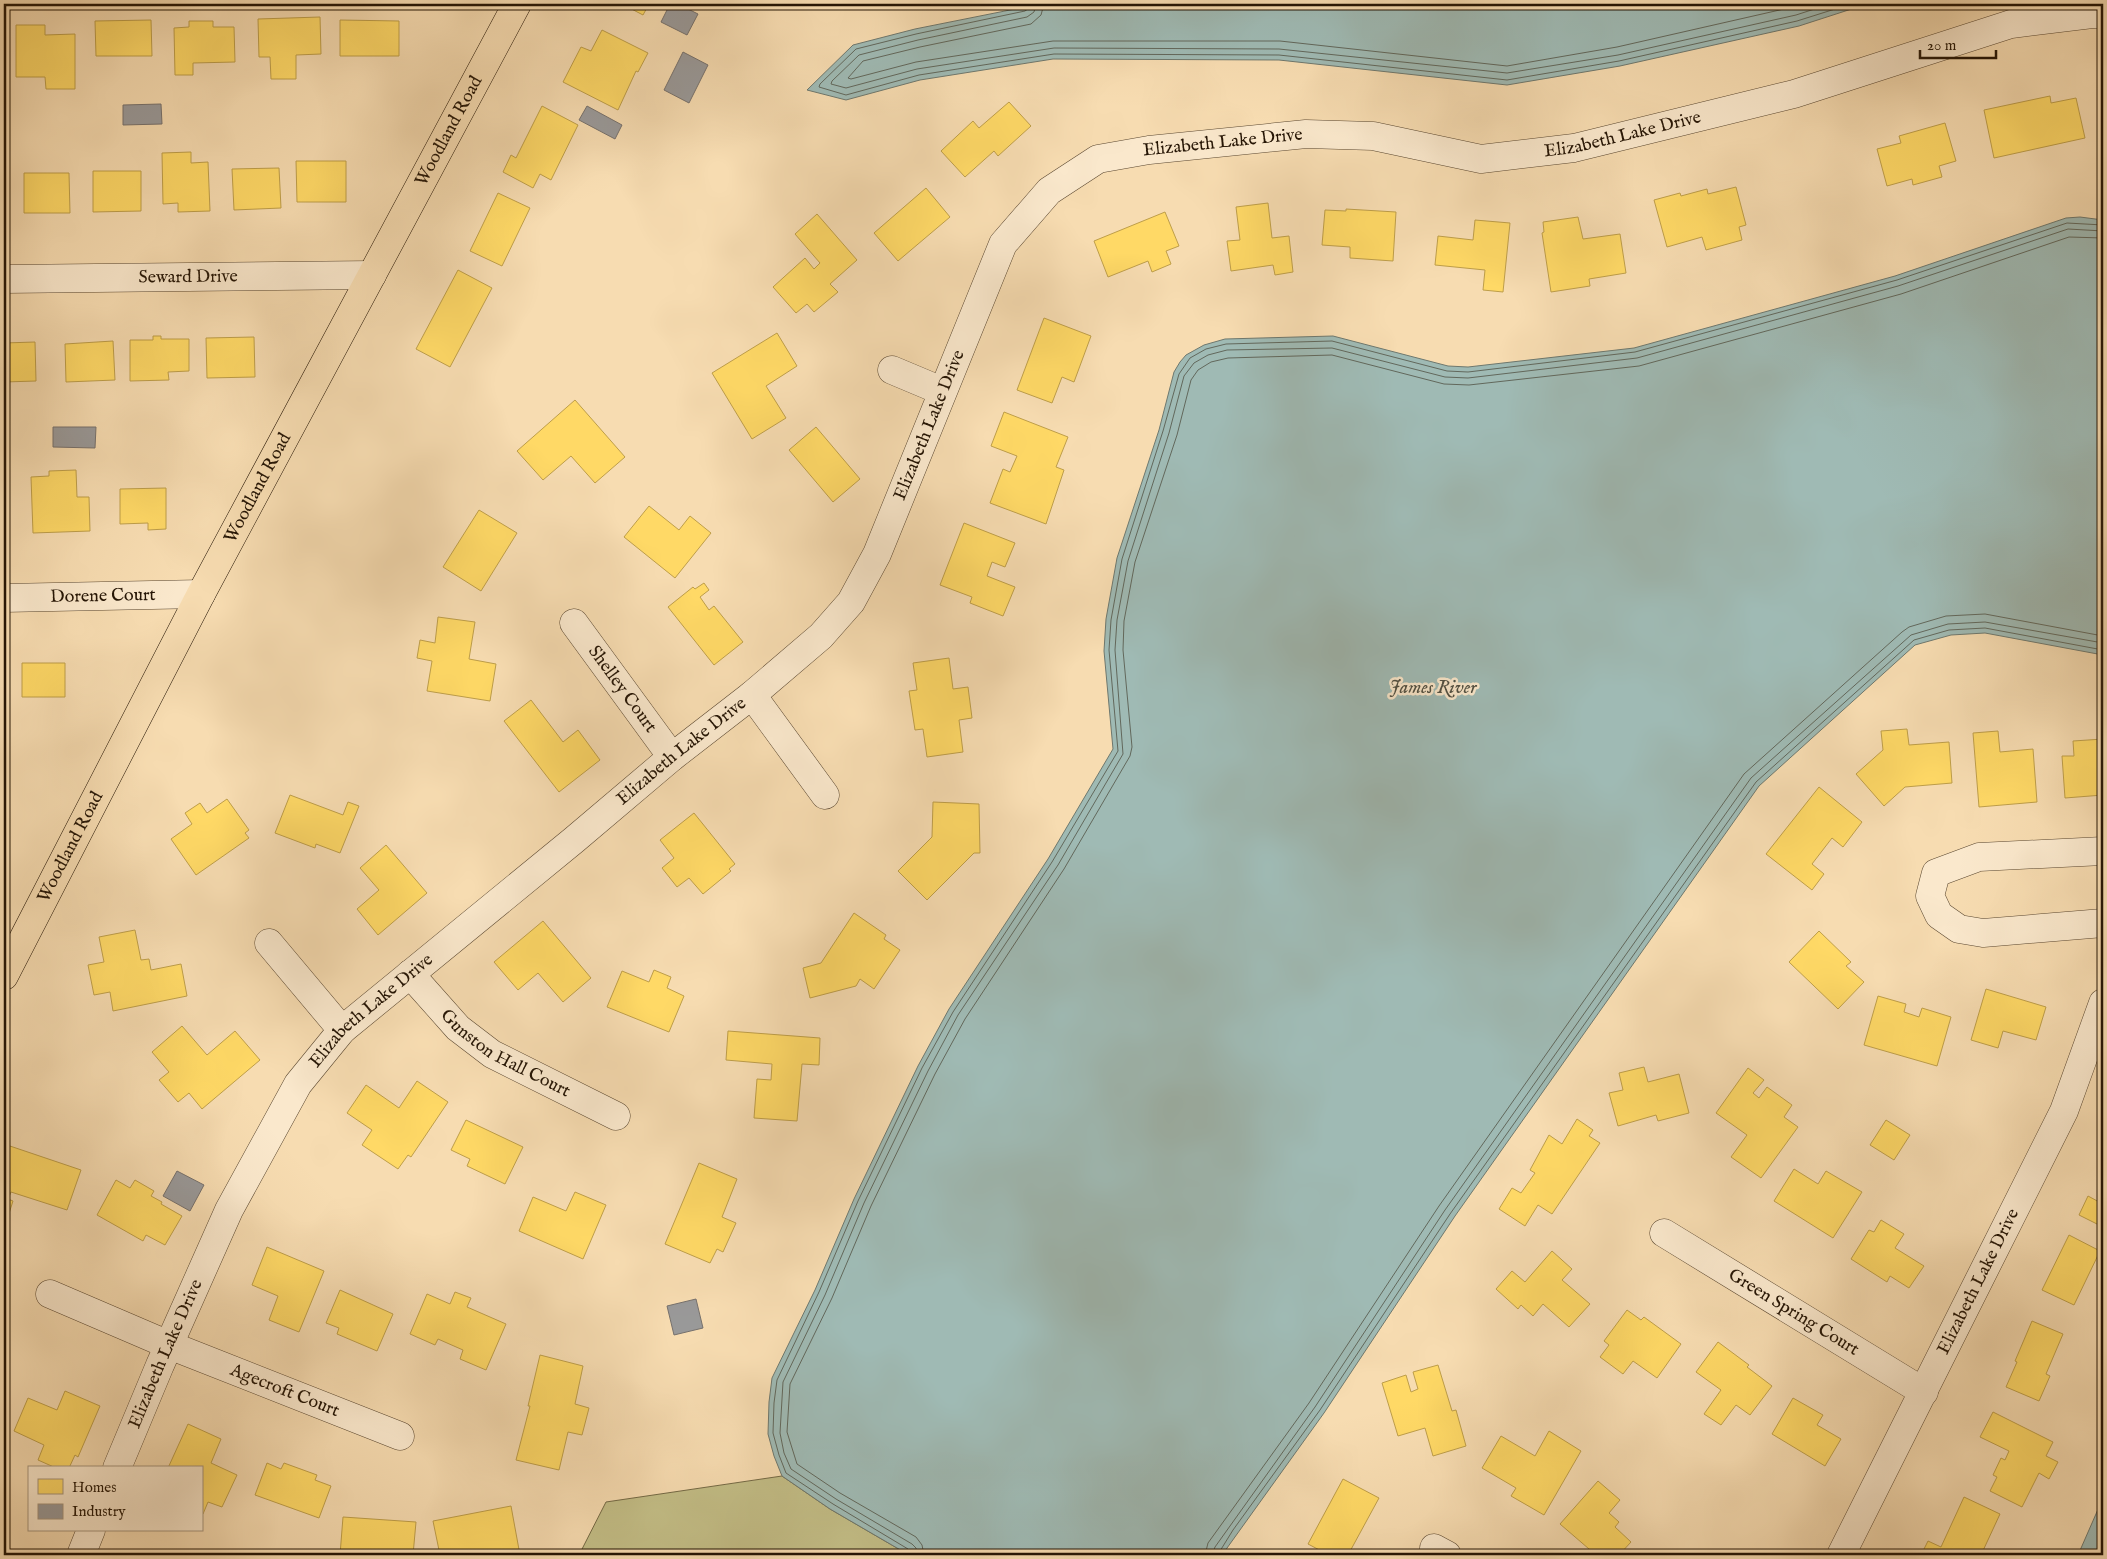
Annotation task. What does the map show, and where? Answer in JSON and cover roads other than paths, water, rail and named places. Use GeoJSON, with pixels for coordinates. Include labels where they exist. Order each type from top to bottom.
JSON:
{"type":"FeatureCollection","features":[{"type":"Feature","properties":{"kind":"main road","name":"Woodland Road"},"geometry":{"type":"LineString","coordinates":[[4,976],[201,594],[518,4]]}},
{"type":"Feature","properties":{"kind":"street","name":"Elizabeth Lake Drive"},"geometry":{"type":"LineString","coordinates":[[118,1466],[229,1210],[298,1084],[342,1030],[574,840],[672,756],[752,695],[821,636],[851,602],[877,554],[1003,244],[1049,191],[1098,159],[1149,150],[1306,134],[1373,136],[1481,158],[1574,148],[1794,94],[2011,24],[2092,14],[2103,15]]}},
{"type":"Feature","properties":{"kind":"street","name":"Seward Drive"},"geometry":{"type":"LineString","coordinates":[[4,279],[372,275]]}},
{"type":"Feature","properties":{"kind":"street"},"geometry":{"type":"LineString","coordinates":[[892,370],[942,391]]}},
{"type":"Feature","properties":{"kind":"street","name":"Dorene Court"},"geometry":{"type":"LineString","coordinates":[[4,598],[201,594]]}},
{"type":"Feature","properties":{"kind":"street","name":"Shelley Court"},"geometry":{"type":"LineString","coordinates":[[574,623],[672,756]]}},
{"type":"Feature","properties":{"kind":"street"},"geometry":{"type":"LineString","coordinates":[[752,695],[825,795]]}},
{"type":"Feature","properties":{"kind":"street"},"geometry":{"type":"LineString","coordinates":[[2103,851],[1980,857],[1936,873],[1930,896],[1939,915],[1959,930],[1983,933],[2103,923]]}},
{"type":"Feature","properties":{"kind":"street"},"geometry":{"type":"LineString","coordinates":[[269,943],[342,1030]]}},
{"type":"Feature","properties":{"kind":"street","name":"Gunston Hall Court"},"geometry":{"type":"LineString","coordinates":[[410,974],[458,1028],[492,1054],[616,1116]]}},
{"type":"Feature","properties":{"kind":"street","name":"Elizabeth Lake Drive"},"geometry":{"type":"LineString","coordinates":[[1841,1555],[2064,1111],[2103,1003]]}},
{"type":"Feature","properties":{"kind":"street","name":"Green Spring Court"},"geometry":{"type":"LineString","coordinates":[[1664,1232],[1924,1392]]}},
{"type":"Feature","properties":{"kind":"street","name":"Agecroft Court"},"geometry":{"type":"LineString","coordinates":[[50,1294],[169,1345],[400,1436]]}},
{"type":"Feature","properties":{"kind":"street"},"geometry":{"type":"LineString","coordinates":[[81,1555],[89,1532]]}},
{"type":"Feature","properties":{"kind":"water"},"geometry":{"type":"Polygon","coordinates":[[[1040,4],[1867,4],[1799,26],[1620,66],[1507,85],[1279,60],[1053,59],[920,80],[846,100],[807,90],[853,45],[915,29],[1040,4]]]}},
{"type":"Feature","properties":{"kind":"water","name":"James River"},"geometry":{"type":"Polygon","coordinates":[[[2080,217],[2103,220],[2103,655],[1985,633],[1951,635],[1915,645],[1759,786],[1455,1216],[1324,1413],[1222,1555],[909,1555],[830,1509],[782,1476],[768,1434],[772,1378],[815,1290],[854,1199],[918,1066],[949,1009],[1048,859],[1113,749],[1104,651],[1106,619],[1117,558],[1159,430],[1174,372],[1186,355],[1204,345],[1225,339],[1333,336],[1448,366],[1468,367],[1634,348],[1895,276],[2066,218],[2080,217]]]}},
{"type":"Feature","properties":{"kind":"water"},"geometry":{"type":"Polygon","coordinates":[[[2103,1498],[2103,1555],[2078,1555],[2103,1498]]]}}]}
